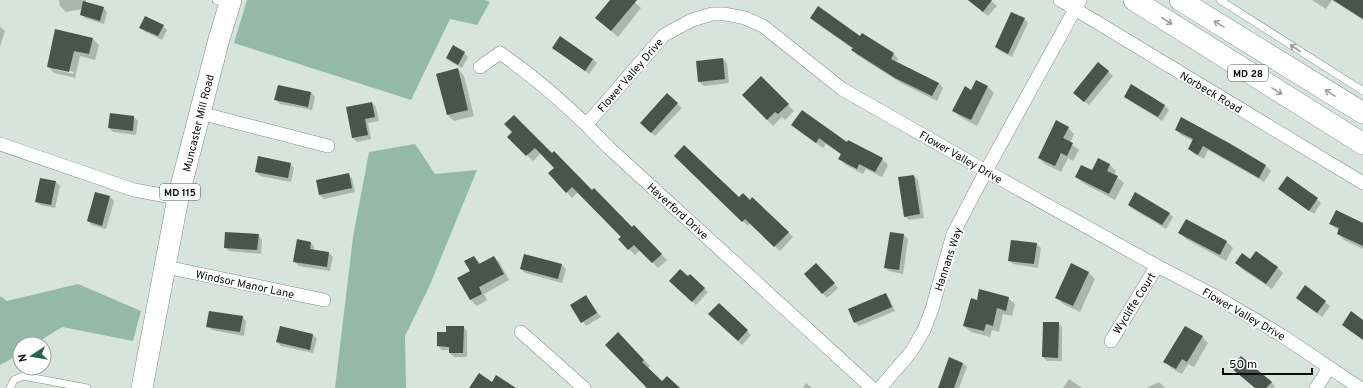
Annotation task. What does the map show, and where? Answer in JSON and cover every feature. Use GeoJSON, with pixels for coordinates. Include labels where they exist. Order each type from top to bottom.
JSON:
{"type":"FeatureCollection","features":[{"type":"Feature","properties":{"kind":"main road","name":"MD 28"},"geometry":{"type":"LineString","coordinates":[[1134,0],[1363,144]]}},
{"type":"Feature","properties":{"kind":"main road","name":"MD 28"},"geometry":{"type":"LineString","coordinates":[[1180,0],[1363,113]]}},
{"type":"Feature","properties":{"kind":"main road","name":"Muncaster Mill Road"},"geometry":{"type":"LineString","coordinates":[[142,388],[166,268],[178,198],[219,38],[225,1]]}},
{"type":"Feature","properties":{"kind":"street","name":"Norbeck Road"},"geometry":{"type":"LineString","coordinates":[[1060,0],[1078,4],[1150,56],[1363,183]]}},
{"type":"Feature","properties":{"kind":"street","name":"Hannans Way"},"geometry":{"type":"LineString","coordinates":[[880,388],[911,352],[924,330],[932,309],[953,234],[1078,4]]}},
{"type":"Feature","properties":{"kind":"street","name":"Flower Valley Drive"},"geometry":{"type":"LineString","coordinates":[[587,124],[664,35],[692,20],[712,14],[725,14],[745,18],[763,26],[842,89],[1157,266],[1215,296],[1281,335],[1360,388]]}},
{"type":"Feature","properties":{"kind":"street","name":"Haverford Drive"},"geometry":{"type":"LineString","coordinates":[[480,67],[500,53],[526,71],[587,124],[608,147],[872,388]]}},
{"type":"Feature","properties":{"kind":"street"},"geometry":{"type":"LineString","coordinates":[[200,113],[328,146]]}},
{"type":"Feature","properties":{"kind":"street"},"geometry":{"type":"LineString","coordinates":[[0,144],[134,190],[178,198]]}},
{"type":"Feature","properties":{"kind":"street","name":"Wycliffe Court"},"geometry":{"type":"LineString","coordinates":[[1111,341],[1157,266]]}},
{"type":"Feature","properties":{"kind":"street","name":"Windsor Manor Lane"},"geometry":{"type":"LineString","coordinates":[[166,268],[324,300]]}},
{"type":"Feature","properties":{"kind":"street"},"geometry":{"type":"LineString","coordinates":[[521,332],[584,388]]}},
{"type":"Feature","properties":{"kind":"street"},"geometry":{"type":"LineString","coordinates":[[1316,388],[1329,368]]}},
{"type":"Feature","properties":{"kind":"lane"},"geometry":{"type":"LineString","coordinates":[[1220,0],[1363,91]]}},
{"type":"Feature","properties":{"kind":"lane"},"geometry":{"type":"LineString","coordinates":[[10,388],[14,380],[23,376],[87,388]]}},
{"type":"Feature","properties":{"kind":"green space"},"geometry":{"type":"Polygon","coordinates":[[[247,0],[485,0],[490,2],[477,25],[450,19],[411,100],[234,43],[247,0]]]}},
{"type":"Feature","properties":{"kind":"green space"},"geometry":{"type":"Polygon","coordinates":[[[415,144],[435,174],[477,170],[429,287],[405,336],[406,388],[335,388],[353,237],[369,152],[415,144]]]}},
{"type":"Feature","properties":{"kind":"green space"},"geometry":{"type":"Polygon","coordinates":[[[78,284],[141,311],[133,341],[62,327],[48,336],[12,336],[12,358],[0,365],[0,296],[7,301],[78,284]]]}},
{"type":"Feature","properties":{"kind":"building"},"geometry":{"type":"Polygon","coordinates":[[[610,0],[637,0],[611,31],[595,18],[610,0]]]}},
{"type":"Feature","properties":{"kind":"building"},"geometry":{"type":"Polygon","coordinates":[[[968,0],[992,0],[983,12],[968,0]]]}},
{"type":"Feature","properties":{"kind":"building"},"geometry":{"type":"Polygon","coordinates":[[[1333,0],[1363,0],[1363,19],[1333,0]]]}},
{"type":"Feature","properties":{"kind":"building"},"geometry":{"type":"Polygon","coordinates":[[[83,1],[104,7],[100,21],[80,15],[83,1]]]}},
{"type":"Feature","properties":{"kind":"building"},"geometry":{"type":"Polygon","coordinates":[[[818,6],[860,36],[862,33],[894,53],[891,59],[939,83],[932,96],[895,78],[851,50],[853,48],[810,18],[818,6]]]}},
{"type":"Feature","properties":{"kind":"building"},"geometry":{"type":"Polygon","coordinates":[[[1011,12],[1025,18],[1008,54],[995,47],[1011,12]]]}},
{"type":"Feature","properties":{"kind":"building"},"geometry":{"type":"Polygon","coordinates":[[[145,16],[164,25],[158,36],[139,28],[145,16]]]}},
{"type":"Feature","properties":{"kind":"building"},"geometry":{"type":"Polygon","coordinates":[[[55,29],[93,38],[89,54],[74,51],[69,72],[47,67],[55,29]]]}},
{"type":"Feature","properties":{"kind":"building"},"geometry":{"type":"Polygon","coordinates":[[[560,36],[593,59],[585,71],[552,48],[560,36]]]}},
{"type":"Feature","properties":{"kind":"building"},"geometry":{"type":"Polygon","coordinates":[[[453,45],[465,52],[458,65],[446,58],[453,45]]]}},
{"type":"Feature","properties":{"kind":"building"},"geometry":{"type":"Polygon","coordinates":[[[723,58],[725,79],[698,82],[696,61],[723,58]]]}},
{"type":"Feature","properties":{"kind":"building"},"geometry":{"type":"Polygon","coordinates":[[[1098,62],[1109,71],[1084,102],[1073,93],[1098,62]]]}},
{"type":"Feature","properties":{"kind":"building"},"geometry":{"type":"Polygon","coordinates":[[[458,68],[468,110],[447,115],[436,74],[458,68]]]}},
{"type":"Feature","properties":{"kind":"building"},"geometry":{"type":"Polygon","coordinates":[[[761,76],[789,104],[778,114],[775,112],[767,120],[742,95],[761,76]]]}},
{"type":"Feature","properties":{"kind":"building"},"geometry":{"type":"Polygon","coordinates":[[[976,80],[988,86],[971,120],[952,111],[965,86],[971,90],[976,80]]]}},
{"type":"Feature","properties":{"kind":"building"},"geometry":{"type":"Polygon","coordinates":[[[1131,84],[1165,105],[1158,117],[1124,97],[1131,84]]]}},
{"type":"Feature","properties":{"kind":"building"},"geometry":{"type":"Polygon","coordinates":[[[278,85],[311,92],[308,107],[274,100],[278,85]]]}},
{"type":"Feature","properties":{"kind":"building"},"geometry":{"type":"Polygon","coordinates":[[[667,93],[678,103],[651,133],[640,123],[667,93]]]}},
{"type":"Feature","properties":{"kind":"building"},"geometry":{"type":"Polygon","coordinates":[[[372,102],[375,117],[365,119],[368,135],[352,138],[346,107],[372,102]]]}},
{"type":"Feature","properties":{"kind":"building"},"geometry":{"type":"Polygon","coordinates":[[[802,110],[847,142],[848,140],[883,158],[875,172],[859,164],[857,169],[838,159],[841,154],[819,138],[816,143],[791,125],[802,110]]]}},
{"type":"Feature","properties":{"kind":"building"},"geometry":{"type":"Polygon","coordinates":[[[110,113],[134,116],[133,131],[108,128],[110,113]]]}},
{"type":"Feature","properties":{"kind":"building"},"geometry":{"type":"Polygon","coordinates":[[[514,115],[552,153],[554,151],[592,190],[594,188],[632,227],[634,225],[662,254],[652,263],[634,245],[628,250],[618,239],[621,237],[572,187],[566,193],[548,173],[554,168],[535,148],[526,156],[507,137],[512,132],[504,124],[514,115]]]}},
{"type":"Feature","properties":{"kind":"building"},"geometry":{"type":"Polygon","coordinates":[[[1181,117],[1266,165],[1259,178],[1203,146],[1198,155],[1188,149],[1193,139],[1175,130],[1181,117]]]}},
{"type":"Feature","properties":{"kind":"building"},"geometry":{"type":"Polygon","coordinates":[[[1056,120],[1069,127],[1063,138],[1073,143],[1067,156],[1061,153],[1055,166],[1038,158],[1056,120]]]}},
{"type":"Feature","properties":{"kind":"building"},"geometry":{"type":"Polygon","coordinates":[[[684,145],[739,197],[743,193],[750,200],[752,197],[789,232],[774,247],[745,219],[742,222],[674,156],[684,145]]]}},
{"type":"Feature","properties":{"kind":"building"},"geometry":{"type":"Polygon","coordinates":[[[258,156],[291,163],[288,178],[255,172],[258,156]]]}},
{"type":"Feature","properties":{"kind":"building"},"geometry":{"type":"Polygon","coordinates":[[[1098,158],[1110,164],[1107,171],[1118,176],[1109,194],[1075,177],[1081,165],[1092,170],[1098,158]]]}},
{"type":"Feature","properties":{"kind":"building"},"geometry":{"type":"Polygon","coordinates":[[[349,173],[352,188],[319,195],[316,180],[349,173]]]}},
{"type":"Feature","properties":{"kind":"building"},"geometry":{"type":"Polygon","coordinates":[[[914,175],[920,214],[904,217],[898,177],[914,175]]]}},
{"type":"Feature","properties":{"kind":"building"},"geometry":{"type":"Polygon","coordinates":[[[1287,176],[1318,198],[1309,211],[1278,189],[1287,176]]]}},
{"type":"Feature","properties":{"kind":"building"},"geometry":{"type":"Polygon","coordinates":[[[40,178],[56,181],[51,205],[35,202],[40,178]]]}},
{"type":"Feature","properties":{"kind":"building"},"geometry":{"type":"Polygon","coordinates":[[[95,192],[110,196],[102,226],[87,221],[95,192]]]}},
{"type":"Feature","properties":{"kind":"building"},"geometry":{"type":"Polygon","coordinates":[[[1135,192],[1170,213],[1162,225],[1128,205],[1135,192]]]}},
{"type":"Feature","properties":{"kind":"building"},"geometry":{"type":"Polygon","coordinates":[[[1336,210],[1363,223],[1363,246],[1337,234],[1339,228],[1329,224],[1336,210]]]}},
{"type":"Feature","properties":{"kind":"building"},"geometry":{"type":"Polygon","coordinates":[[[1186,219],[1227,241],[1220,255],[1178,233],[1186,219]]]}},
{"type":"Feature","properties":{"kind":"building"},"geometry":{"type":"Polygon","coordinates":[[[225,232],[259,234],[257,250],[224,248],[225,232]]]}},
{"type":"Feature","properties":{"kind":"building"},"geometry":{"type":"Polygon","coordinates":[[[890,232],[904,234],[899,270],[884,268],[890,232]]]}},
{"type":"Feature","properties":{"kind":"building"},"geometry":{"type":"Polygon","coordinates":[[[297,239],[311,242],[310,249],[329,252],[327,267],[293,262],[297,239]]]}},
{"type":"Feature","properties":{"kind":"building"},"geometry":{"type":"Polygon","coordinates":[[[1011,240],[1037,243],[1034,264],[1008,261],[1011,240]]]}},
{"type":"Feature","properties":{"kind":"building"},"geometry":{"type":"Polygon","coordinates":[[[1256,251],[1278,267],[1266,284],[1235,263],[1242,253],[1250,259],[1256,251]]]}},
{"type":"Feature","properties":{"kind":"building"},"geometry":{"type":"Polygon","coordinates":[[[524,254],[562,264],[558,279],[520,269],[524,254]]]}},
{"type":"Feature","properties":{"kind":"building"},"geometry":{"type":"Polygon","coordinates":[[[474,256],[479,264],[494,256],[504,274],[479,287],[482,294],[470,300],[457,278],[470,271],[464,261],[474,256]]]}},
{"type":"Feature","properties":{"kind":"building"},"geometry":{"type":"Polygon","coordinates":[[[816,263],[835,283],[822,294],[804,274],[816,263]]]}},
{"type":"Feature","properties":{"kind":"building"},"geometry":{"type":"Polygon","coordinates":[[[1071,263],[1089,272],[1073,306],[1055,298],[1071,263]]]}},
{"type":"Feature","properties":{"kind":"building"},"geometry":{"type":"Polygon","coordinates":[[[680,269],[688,276],[690,274],[705,288],[692,302],[669,281],[680,269]]]}},
{"type":"Feature","properties":{"kind":"building"},"geometry":{"type":"Polygon","coordinates":[[[1305,285],[1326,301],[1317,313],[1296,298],[1305,285]]]}},
{"type":"Feature","properties":{"kind":"building"},"geometry":{"type":"Polygon","coordinates":[[[979,289],[1009,297],[1006,311],[997,308],[993,326],[986,324],[984,331],[963,326],[971,298],[977,300],[979,289]]]}},
{"type":"Feature","properties":{"kind":"building"},"geometry":{"type":"Polygon","coordinates":[[[886,293],[892,307],[854,323],[848,309],[886,293]]]}},
{"type":"Feature","properties":{"kind":"building"},"geometry":{"type":"Polygon","coordinates":[[[586,295],[597,313],[581,323],[570,305],[586,295]]]}},
{"type":"Feature","properties":{"kind":"building"},"geometry":{"type":"Polygon","coordinates":[[[719,303],[748,330],[738,341],[708,314],[719,303]]]}},
{"type":"Feature","properties":{"kind":"building"},"geometry":{"type":"Polygon","coordinates":[[[209,311],[243,316],[240,332],[206,327],[209,311]]]}},
{"type":"Feature","properties":{"kind":"building"},"geometry":{"type":"Polygon","coordinates":[[[1351,311],[1363,320],[1363,340],[1342,325],[1351,311]]]}},
{"type":"Feature","properties":{"kind":"building"},"geometry":{"type":"Polygon","coordinates":[[[1043,322],[1059,322],[1058,358],[1042,357],[1043,322]]]}},
{"type":"Feature","properties":{"kind":"building"},"geometry":{"type":"Polygon","coordinates":[[[280,326],[313,334],[310,350],[276,342],[280,326]]]}},
{"type":"Feature","properties":{"kind":"building"},"geometry":{"type":"Polygon","coordinates":[[[446,326],[464,326],[463,353],[449,353],[449,347],[437,346],[437,332],[446,332],[446,326]]]}},
{"type":"Feature","properties":{"kind":"building"},"geometry":{"type":"Polygon","coordinates":[[[1185,326],[1203,336],[1187,362],[1182,359],[1176,369],[1163,362],[1185,326]]]}},
{"type":"Feature","properties":{"kind":"building"},"geometry":{"type":"Polygon","coordinates":[[[618,332],[644,360],[642,362],[662,381],[667,376],[680,388],[647,388],[605,345],[618,332]]]}},
{"type":"Feature","properties":{"kind":"building"},"geometry":{"type":"Polygon","coordinates":[[[1241,356],[1272,382],[1266,388],[1255,388],[1231,368],[1241,356]]]}},
{"type":"Feature","properties":{"kind":"building"},"geometry":{"type":"Polygon","coordinates":[[[949,357],[963,363],[954,388],[938,388],[949,357]]]}},
{"type":"Feature","properties":{"kind":"building"},"geometry":{"type":"Polygon","coordinates":[[[479,373],[492,382],[496,375],[516,388],[469,388],[479,373]]]}}]}
